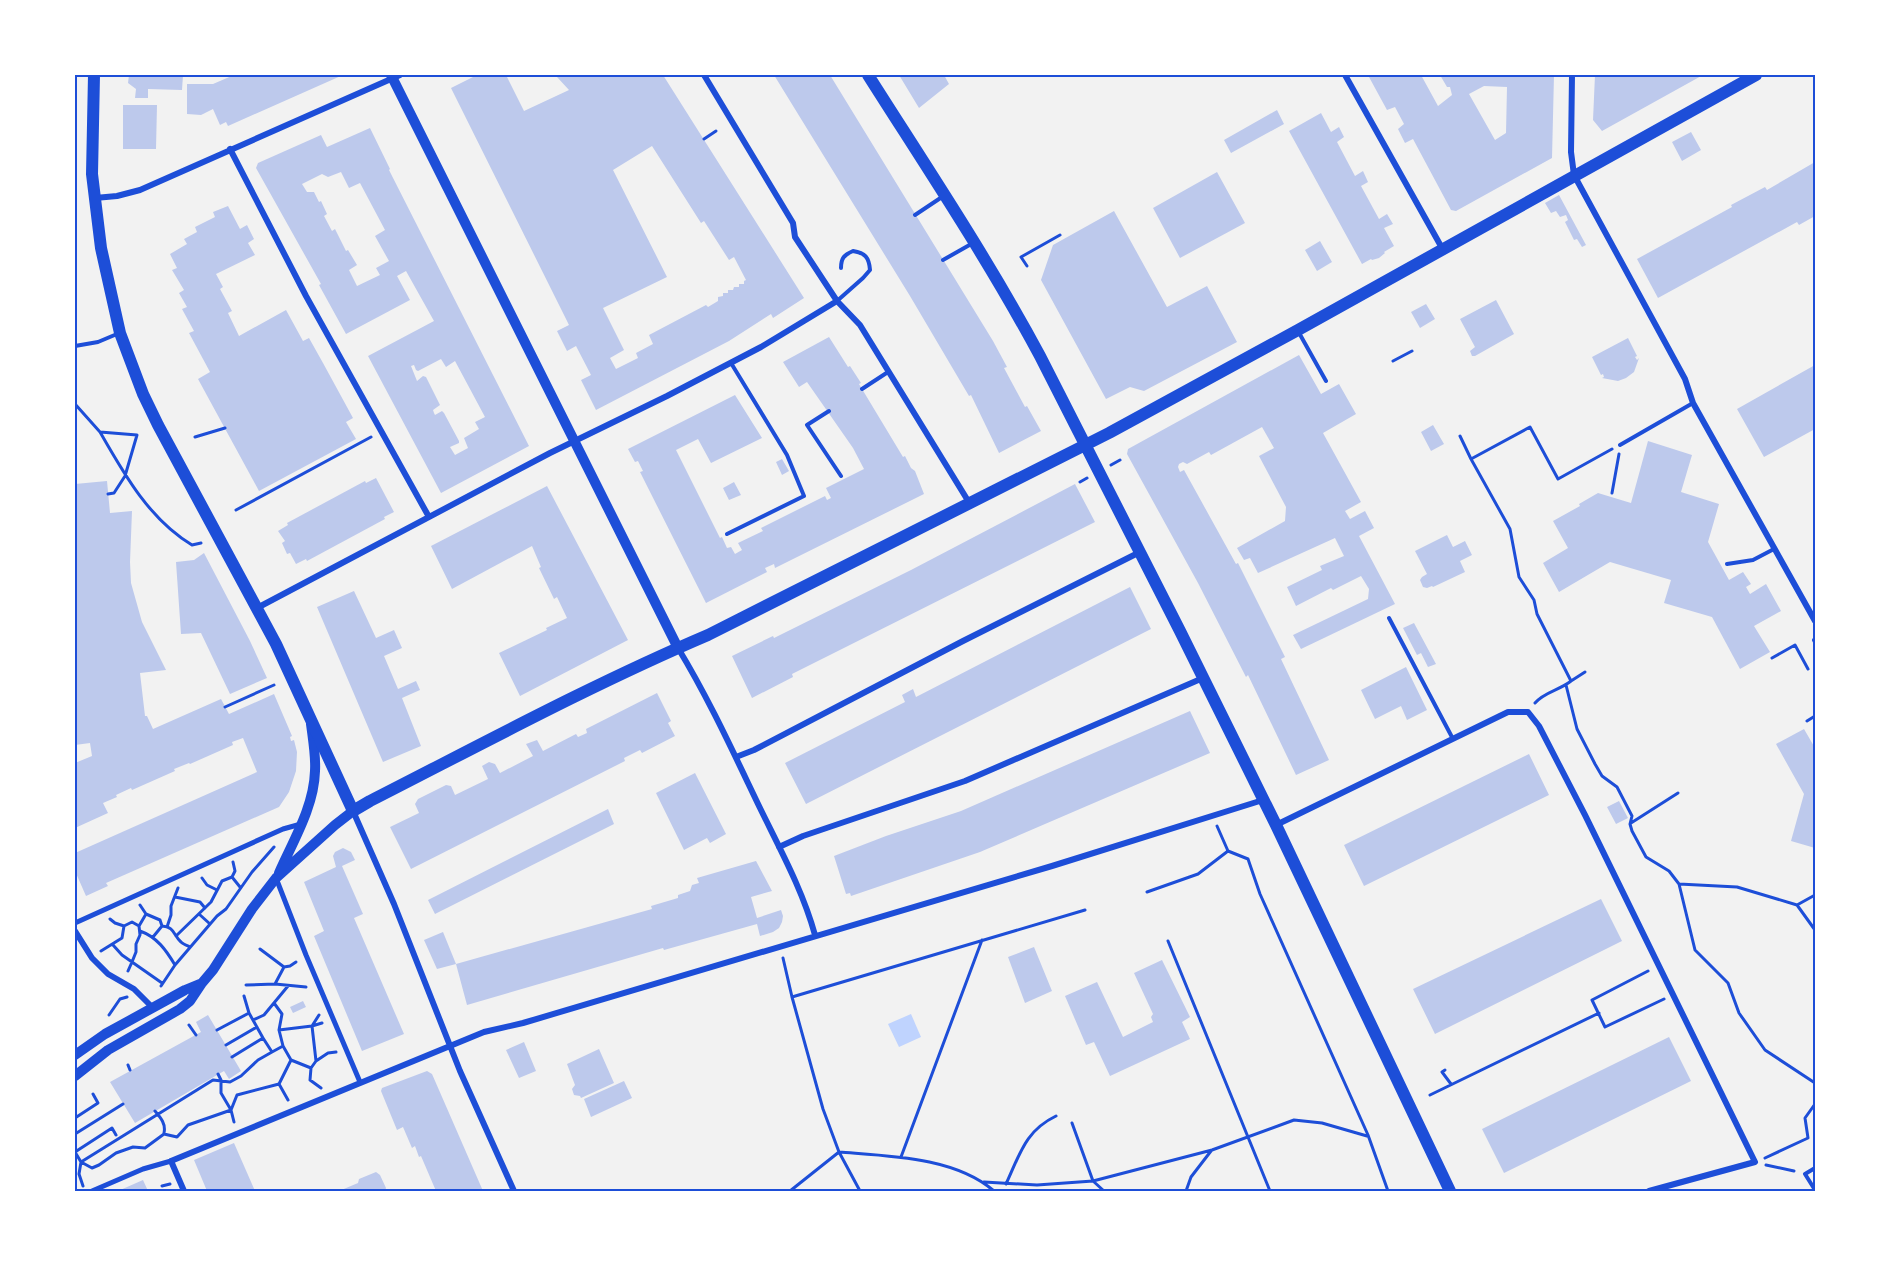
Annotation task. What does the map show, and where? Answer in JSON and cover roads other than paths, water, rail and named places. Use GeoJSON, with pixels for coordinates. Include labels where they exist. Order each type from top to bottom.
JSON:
{"type":"FeatureCollection","features":[{"type":"Feature","properties":{"kind":"main road"},"geometry":{"type":"LineString","coordinates":[[868,75],[1020,318],[1141,552],[1276,825],[1450,1191]]}},
{"type":"Feature","properties":{"kind":"main road"},"geometry":{"type":"LineString","coordinates":[[93,80],[92,174],[101,248],[120,333],[143,394],[276,644],[353,811],[563,703],[708,635],[970,505],[1085,445],[1298,330],[1756,75]]}},
{"type":"Feature","properties":{"kind":"street"},"geometry":{"type":"LineString","coordinates":[[704,75],[793,223],[795,237],[837,301],[860,325],[970,505]]}},
{"type":"Feature","properties":{"kind":"street"},"geometry":{"type":"LineString","coordinates":[[1345,75],[1442,248]]}},
{"type":"Feature","properties":{"kind":"street"},"geometry":{"type":"LineString","coordinates":[[1572,75],[1571,152],[1574,175],[1685,379],[1693,403],[1815,621]]}},
{"type":"Feature","properties":{"kind":"street"},"geometry":{"type":"LineString","coordinates":[[95,198],[117,196],[140,190],[395,76],[678,648],[736,758],[809,914],[815,935]]}},
{"type":"Feature","properties":{"kind":"street"},"geometry":{"type":"LineString","coordinates":[[230,149],[306,296],[429,517]]}},
{"type":"Feature","properties":{"kind":"street"},"geometry":{"type":"LineString","coordinates":[[257,608],[550,453],[730,363],[837,301]]}},
{"type":"Feature","properties":{"kind":"street"},"geometry":{"type":"LineString","coordinates":[[736,758],[1141,552]]}},
{"type":"Feature","properties":{"kind":"street"},"geometry":{"type":"LineString","coordinates":[[779,847],[803,836],[965,781],[1203,678]]}},
{"type":"Feature","properties":{"kind":"street"},"geometry":{"type":"LineString","coordinates":[[1276,825],[1508,712],[1528,712],[1539,726],[1593,832],[1755,1162],[1648,1191]]}},
{"type":"Feature","properties":{"kind":"street"},"geometry":{"type":"LineString","coordinates":[[309,714],[315,752],[315,773],[303,823],[276,878],[360,1082]]}},
{"type":"Feature","properties":{"kind":"street"},"geometry":{"type":"LineString","coordinates":[[92,1191],[143,1168],[171,1161],[484,1032],[523,1023],[1041,869],[1263,800]]}},
{"type":"Feature","properties":{"kind":"street"},"geometry":{"type":"LineString","coordinates":[[75,1076],[108,1050],[190,1001],[224,955],[252,909],[276,878],[353,811],[513,1191]]}},
{"type":"Feature","properties":{"kind":"street"},"geometry":{"type":"LineString","coordinates":[[75,924],[283,829],[303,823]]}},
{"type":"Feature","properties":{"kind":"street"},"geometry":{"type":"LineString","coordinates":[[75,931],[92,958],[108,974],[144,997],[153,1008],[159,1021]]}},
{"type":"Feature","properties":{"kind":"street"},"geometry":{"type":"LineString","coordinates":[[75,1055],[105,1034],[202,983]]}},
{"type":"Feature","properties":{"kind":"street"},"geometry":{"type":"LineString","coordinates":[[171,1161],[184,1191]]}},
{"type":"Feature","properties":{"kind":"lane"},"geometry":{"type":"LineString","coordinates":[[915,215],[945,196]]}},
{"type":"Feature","properties":{"kind":"lane"},"geometry":{"type":"LineString","coordinates":[[943,260],[974,242]]}},
{"type":"Feature","properties":{"kind":"lane"},"geometry":{"type":"LineString","coordinates":[[837,301],[870,270],[869,260],[862,253],[853,250],[844,256],[841,268]]}},
{"type":"Feature","properties":{"kind":"lane"},"geometry":{"type":"LineString","coordinates":[[1298,330],[1326,381]]}},
{"type":"Feature","properties":{"kind":"lane"},"geometry":{"type":"LineString","coordinates":[[75,346],[98,342],[120,333]]}},
{"type":"Feature","properties":{"kind":"lane"},"geometry":{"type":"LineString","coordinates":[[727,534],[804,496],[787,455],[730,363]]}},
{"type":"Feature","properties":{"kind":"lane"},"geometry":{"type":"LineString","coordinates":[[862,389],[889,371]]}},
{"type":"Feature","properties":{"kind":"lane"},"geometry":{"type":"LineString","coordinates":[[1620,445],[1693,403]]}},
{"type":"Feature","properties":{"kind":"lane"},"geometry":{"type":"LineString","coordinates":[[829,411],[807,425],[841,476]]}},
{"type":"Feature","properties":{"kind":"lane"},"geometry":{"type":"LineString","coordinates":[[1727,564],[1753,560],[1774,549]]}},
{"type":"Feature","properties":{"kind":"lane"},"geometry":{"type":"LineString","coordinates":[[1389,618],[1453,739]]}},
{"type":"Feature","properties":{"kind":"lane"},"geometry":{"type":"LineString","coordinates":[[1815,1168],[1805,1174],[1815,1190]]}},
{"type":"Feature","properties":{"kind":"water"},"geometry":{"type":"Polygon","coordinates":[[[911,1014],[921,1037],[899,1047],[888,1024],[911,1014]]]}}]}
